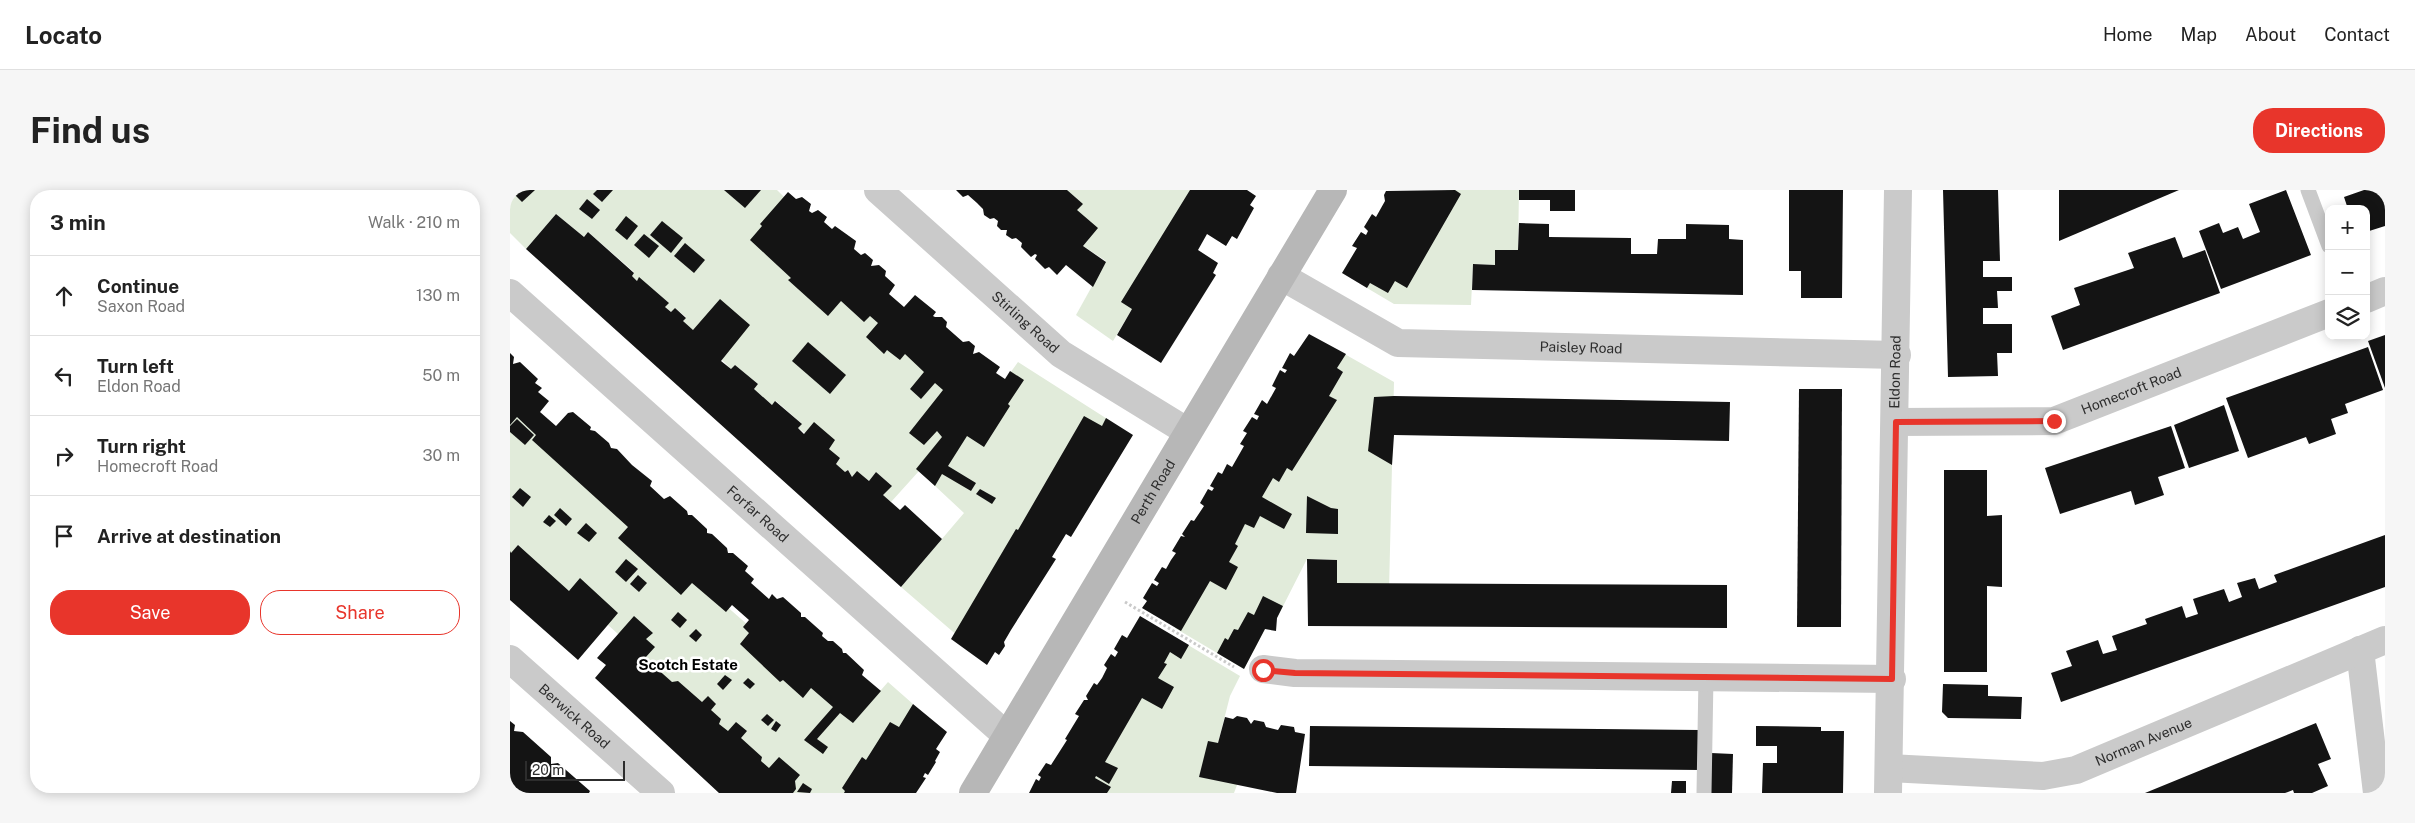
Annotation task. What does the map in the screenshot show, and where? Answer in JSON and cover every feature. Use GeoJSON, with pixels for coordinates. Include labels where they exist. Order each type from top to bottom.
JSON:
{"type":"FeatureCollection","features":[{"type":"Feature","properties":{"kind":"street","name":"Stirling Road"},"geometry":{"type":"LineString","coordinates":[[878,190],[1061,354],[1188,432]]}},
{"type":"Feature","properties":{"kind":"street","name":"Perth Road"},"geometry":{"type":"LineString","coordinates":[[973,793],[1333,190]]}},
{"type":"Feature","properties":{"kind":"street","name":"Eldon Road"},"geometry":{"type":"LineString","coordinates":[[1889,781],[1896,422],[1898,190]]}},
{"type":"Feature","properties":{"kind":"street","name":"Paisley Road"},"geometry":{"type":"LineString","coordinates":[[1281,276],[1398,343],[1896,355]]}},
{"type":"Feature","properties":{"kind":"street"},"geometry":{"type":"LineString","coordinates":[[2370,297],[2385,291]]}},
{"type":"Feature","properties":{"kind":"street","name":"Forfar Road"},"geometry":{"type":"LineString","coordinates":[[510,293],[1007,736]]}},
{"type":"Feature","properties":{"kind":"street","name":"Homecroft Road"},"geometry":{"type":"LineString","coordinates":[[1896,422],[2054,421],[2325,315]]}},
{"type":"Feature","properties":{"kind":"street"},"geometry":{"type":"LineString","coordinates":[[2373,645],[2377,793]]}},
{"type":"Feature","properties":{"kind":"street","name":"Norman Avenue"},"geometry":{"type":"LineString","coordinates":[[1889,781],[2044,776],[2076,770],[2373,645]]}},
{"type":"Feature","properties":{"kind":"street","name":"Berwick Road"},"geometry":{"type":"LineString","coordinates":[[510,659],[661,793]]}},
{"type":"Feature","properties":{"kind":"street"},"geometry":{"type":"LineString","coordinates":[[1251,670],[1295,673],[1892,679]]}},
{"type":"Feature","properties":{"kind":"lane"},"geometry":{"type":"LineString","coordinates":[[2308,190],[2325,235]]}},
{"type":"Feature","properties":{"kind":"lane"},"geometry":{"type":"LineString","coordinates":[[1704,793],[1706,677]]}},
{"type":"Feature","properties":{"kind":"path"},"geometry":{"type":"LineString","coordinates":[[1125,602],[1251,670]]}},
{"type":"Feature","properties":{"kind":"green space"},"geometry":{"type":"Polygon","coordinates":[[[510,190],[777,190],[990,401],[1018,362],[1112,422],[959,637],[901,587],[964,513],[919,471],[891,502],[883,495],[891,485],[876,472],[869,481],[857,472],[852,477],[848,470],[845,472],[836,464],[840,458],[798,428],[801,423],[776,401],[772,405],[754,389],[758,384],[735,365],[731,369],[683,321],[686,317],[675,308],[671,312],[665,307],[668,302],[639,278],[637,281],[632,276],[634,272],[588,232],[584,237],[556,214],[526,249],[510,233],[510,190]]]}},
{"type":"Feature","properties":{"kind":"green space"},"geometry":{"type":"Polygon","coordinates":[[[1036,190],[1203,190],[1113,341],[1076,315],[1106,261],[1083,246],[1089,239],[1036,190]]]}},
{"type":"Feature","properties":{"kind":"green space"},"geometry":{"type":"Polygon","coordinates":[[[1446,190],[1519,190],[1518,250],[1496,250],[1495,265],[1473,264],[1471,305],[1394,304],[1367,288],[1370,283],[1385,288],[1446,190]]]}},
{"type":"Feature","properties":{"kind":"green space"},"geometry":{"type":"Polygon","coordinates":[[[1341,352],[1394,382],[1389,591],[1337,590],[1337,560],[1307,559],[1277,618],[1265,629],[1244,669],[1175,628],[1341,352]]]}},
{"type":"Feature","properties":{"kind":"green space"},"geometry":{"type":"Polygon","coordinates":[[[516,414],[539,436],[536,440],[851,715],[876,690],[881,690],[888,682],[913,704],[900,733],[848,793],[793,793],[622,646],[618,634],[608,625],[596,625],[510,559],[510,416],[516,414]]]}},
{"type":"Feature","properties":{"kind":"green space"},"geometry":{"type":"Polygon","coordinates":[[[1168,633],[1240,676],[1230,696],[1218,743],[1203,765],[1237,777],[1234,793],[1077,793],[1168,633]]]}},
{"type":"Feature","properties":{"kind":"building"},"geometry":{"type":"Polygon","coordinates":[[[510,190],[535,190],[522,202],[510,190]]]}},
{"type":"Feature","properties":{"kind":"building"},"geometry":{"type":"Polygon","coordinates":[[[597,190],[613,190],[602,202],[593,194],[597,190]]]}},
{"type":"Feature","properties":{"kind":"building"},"geometry":{"type":"Polygon","coordinates":[[[724,190],[761,190],[745,208],[724,190]]]}},
{"type":"Feature","properties":{"kind":"building"},"geometry":{"type":"Polygon","coordinates":[[[956,190],[1067,190],[1083,204],[1077,210],[1098,228],[1083,246],[1106,262],[1093,287],[1066,265],[1057,275],[1049,267],[1045,269],[1035,259],[1037,255],[1035,254],[1031,257],[1021,247],[1022,243],[1016,238],[1012,239],[1006,235],[1007,230],[1001,230],[997,226],[998,221],[984,215],[983,209],[977,203],[968,195],[963,197],[956,190]]]}},
{"type":"Feature","properties":{"kind":"building"},"geometry":{"type":"Polygon","coordinates":[[[1190,190],[1247,190],[1256,196],[1250,205],[1254,208],[1237,239],[1232,236],[1226,246],[1207,234],[1198,250],[1218,263],[1213,273],[1216,275],[1161,363],[1117,335],[1132,309],[1121,302],[1190,190]]]}},
{"type":"Feature","properties":{"kind":"building"},"geometry":{"type":"Polygon","coordinates":[[[1455,190],[1461,194],[1407,288],[1395,281],[1388,293],[1370,283],[1367,288],[1342,273],[1357,248],[1352,246],[1361,232],[1366,235],[1368,231],[1364,227],[1372,214],[1376,217],[1385,201],[1384,195],[1386,191],[1455,190]]]}},
{"type":"Feature","properties":{"kind":"building"},"geometry":{"type":"Polygon","coordinates":[[[1519,190],[1575,190],[1575,211],[1550,211],[1550,200],[1519,200],[1519,190]]]}},
{"type":"Feature","properties":{"kind":"building"},"geometry":{"type":"Polygon","coordinates":[[[1789,190],[1843,190],[1842,298],[1801,298],[1801,271],[1789,271],[1789,190]]]}},
{"type":"Feature","properties":{"kind":"building"},"geometry":{"type":"Polygon","coordinates":[[[1943,190],[1998,190],[2000,261],[1983,261],[1983,277],[2012,277],[2012,291],[1997,291],[1998,308],[1983,308],[1983,324],[2012,324],[2012,353],[1997,353],[1998,376],[1948,377],[1943,190]]]}},
{"type":"Feature","properties":{"kind":"building"},"geometry":{"type":"Polygon","coordinates":[[[2059,190],[2179,190],[2059,241],[2059,190]]]}},
{"type":"Feature","properties":{"kind":"building"},"geometry":{"type":"Polygon","coordinates":[[[2286,190],[2311,255],[2221,289],[2199,231],[2219,223],[2223,233],[2238,227],[2243,239],[2260,232],[2249,204],[2286,190]]]}},
{"type":"Feature","properties":{"kind":"building"},"geometry":{"type":"Polygon","coordinates":[[[2364,190],[2385,190],[2385,226],[2370,231],[2370,205],[2347,205],[2344,197],[2364,190]]]}},
{"type":"Feature","properties":{"kind":"building"},"geometry":{"type":"Polygon","coordinates":[[[788,192],[796,199],[802,197],[811,204],[809,211],[812,213],[818,210],[827,217],[824,222],[832,229],[835,226],[856,241],[854,249],[861,255],[865,253],[873,260],[871,266],[879,265],[886,271],[885,276],[895,285],[889,294],[904,307],[915,295],[936,312],[933,316],[942,317],[947,322],[946,327],[963,342],[969,341],[975,346],[973,354],[979,352],[1000,367],[996,373],[1005,379],[1010,371],[1024,380],[984,447],[967,436],[948,466],[976,483],[971,491],[942,474],[935,486],[916,469],[942,437],[937,431],[924,445],[909,433],[943,390],[935,383],[921,399],[910,389],[924,372],[905,354],[900,360],[887,350],[884,354],[866,337],[878,323],[870,316],[864,322],[841,301],[828,316],[788,280],[791,278],[750,240],[762,226],[760,224],[788,192]]]}},
{"type":"Feature","properties":{"kind":"building"},"geometry":{"type":"Polygon","coordinates":[[[587,199],[600,210],[592,219],[579,209],[587,199]]]}},
{"type":"Feature","properties":{"kind":"building"},"geometry":{"type":"Polygon","coordinates":[[[556,214],[584,237],[588,232],[634,273],[632,276],[637,281],[639,277],[669,303],[665,307],[671,312],[675,308],[686,318],[683,321],[693,330],[720,299],[750,325],[721,361],[731,369],[735,365],[758,384],[754,389],[772,405],[775,401],[802,424],[798,428],[804,434],[814,422],[835,440],[829,449],[840,458],[836,464],[845,472],[848,470],[852,477],[857,471],[869,481],[876,472],[892,486],[883,495],[900,510],[905,505],[942,539],[901,587],[526,249],[556,214]]]}},
{"type":"Feature","properties":{"kind":"building"},"geometry":{"type":"Polygon","coordinates":[[[626,216],[638,226],[627,240],[615,230],[626,216]]]}},
{"type":"Feature","properties":{"kind":"building"},"geometry":{"type":"Polygon","coordinates":[[[662,221],[683,238],[671,253],[650,235],[662,221]]]}},
{"type":"Feature","properties":{"kind":"building"},"geometry":{"type":"Polygon","coordinates":[[[1519,223],[1549,224],[1549,237],[1631,238],[1631,254],[1657,254],[1658,239],[1686,239],[1686,224],[1729,225],[1729,239],[1743,240],[1743,295],[1472,290],[1473,264],[1495,265],[1495,250],[1518,250],[1519,223]]]}},
{"type":"Feature","properties":{"kind":"building"},"geometry":{"type":"Polygon","coordinates":[[[644,234],[659,246],[649,258],[634,245],[644,234]]]}},
{"type":"Feature","properties":{"kind":"building"},"geometry":{"type":"Polygon","coordinates":[[[2175,237],[2183,258],[2205,250],[2220,293],[2063,350],[2051,316],[2080,305],[2074,288],[2134,268],[2128,253],[2175,237]]]}},
{"type":"Feature","properties":{"kind":"building"},"geometry":{"type":"Polygon","coordinates":[[[685,243],[705,260],[694,273],[674,256],[685,243]]]}},
{"type":"Feature","properties":{"kind":"building"},"geometry":{"type":"Polygon","coordinates":[[[1309,334],[1346,354],[1337,368],[1343,372],[1329,396],[1337,400],[1292,471],[1287,468],[1279,482],[1273,478],[1262,497],[1292,514],[1284,529],[1260,516],[1254,528],[1245,524],[1235,544],[1238,546],[1229,562],[1238,567],[1226,590],[1210,581],[1181,631],[1142,608],[1147,601],[1143,598],[1152,583],[1157,586],[1159,583],[1154,580],[1162,567],[1166,569],[1176,553],[1172,551],[1181,536],[1185,537],[1182,534],[1191,520],[1194,521],[1204,506],[1200,503],[1208,489],[1212,491],[1214,488],[1210,486],[1218,472],[1222,474],[1227,464],[1232,467],[1244,446],[1240,444],[1247,433],[1243,431],[1252,417],[1257,420],[1259,416],[1254,414],[1262,400],[1267,404],[1276,388],[1272,386],[1280,370],[1285,373],[1287,370],[1282,368],[1290,353],[1294,356],[1309,334]]]}},
{"type":"Feature","properties":{"kind":"building"},"geometry":{"type":"Polygon","coordinates":[[[2385,335],[2385,388],[2368,341],[2385,335]]]}},
{"type":"Feature","properties":{"kind":"building"},"geometry":{"type":"Polygon","coordinates":[[[808,342],[846,375],[830,394],[792,361],[808,342]]]}},
{"type":"Feature","properties":{"kind":"building"},"geometry":{"type":"Polygon","coordinates":[[[2368,347],[2383,390],[2345,404],[2348,413],[2331,419],[2336,434],[2309,444],[2306,437],[2248,458],[2226,398],[2368,347]]]}},
{"type":"Feature","properties":{"kind":"building"},"geometry":{"type":"Polygon","coordinates":[[[510,353],[514,357],[513,364],[520,362],[538,379],[535,383],[542,388],[538,392],[549,401],[540,412],[556,426],[568,413],[573,412],[591,427],[590,430],[595,431],[609,443],[611,448],[617,449],[632,465],[652,481],[650,486],[664,499],[670,496],[687,511],[688,515],[692,515],[707,529],[707,533],[712,534],[727,548],[728,553],[733,553],[748,566],[745,571],[754,579],[751,583],[769,599],[772,594],[777,599],[783,597],[801,613],[801,617],[805,617],[823,633],[822,636],[828,641],[833,641],[842,649],[843,653],[846,653],[864,670],[862,675],[881,691],[853,723],[840,713],[817,739],[828,747],[823,754],[804,740],[833,707],[811,688],[803,698],[783,680],[780,682],[740,644],[749,633],[743,627],[749,620],[732,605],[726,612],[692,583],[681,595],[618,538],[628,527],[532,440],[536,435],[517,417],[510,425],[510,353]]]}},
{"type":"Feature","properties":{"kind":"building"},"geometry":{"type":"Polygon","coordinates":[[[1799,389],[1842,389],[1841,627],[1797,627],[1799,389]]]}},
{"type":"Feature","properties":{"kind":"building"},"geometry":{"type":"Polygon","coordinates":[[[1374,397],[1730,402],[1729,441],[1394,435],[1392,465],[1368,451],[1374,397]]]}},
{"type":"Feature","properties":{"kind":"building"},"geometry":{"type":"Polygon","coordinates":[[[2224,405],[2239,451],[2189,468],[2174,425],[2224,405]]]}},
{"type":"Feature","properties":{"kind":"building"},"geometry":{"type":"Polygon","coordinates":[[[1084,416],[1102,426],[1106,418],[1133,435],[1071,537],[1066,534],[1052,557],[1056,559],[1011,630],[1004,642],[1005,646],[999,655],[995,652],[987,665],[951,639],[1016,529],[1018,530],[1084,416]]]}},
{"type":"Feature","properties":{"kind":"building"},"geometry":{"type":"Polygon","coordinates":[[[517,419],[534,435],[525,445],[510,432],[510,426],[517,419]]]}},
{"type":"Feature","properties":{"kind":"building"},"geometry":{"type":"Polygon","coordinates":[[[2171,426],[2185,468],[2158,477],[2164,495],[2135,505],[2131,491],[2060,514],[2045,468],[2171,426]]]}},
{"type":"Feature","properties":{"kind":"building"},"geometry":{"type":"Polygon","coordinates":[[[1944,470],[1987,470],[1987,516],[2002,515],[2002,587],[1987,586],[1987,672],[1944,672],[1944,470]]]}},
{"type":"Feature","properties":{"kind":"building"},"geometry":{"type":"Polygon","coordinates":[[[520,488],[531,497],[523,507],[512,497],[520,488]]]}},
{"type":"Feature","properties":{"kind":"building"},"geometry":{"type":"Polygon","coordinates":[[[980,489],[996,498],[992,504],[976,494],[980,489]]]}},
{"type":"Feature","properties":{"kind":"building"},"geometry":{"type":"Polygon","coordinates":[[[1307,496],[1331,508],[1338,509],[1338,534],[1306,533],[1307,496]]]}},
{"type":"Feature","properties":{"kind":"building"},"geometry":{"type":"Polygon","coordinates":[[[560,508],[572,519],[566,526],[554,515],[560,508]]]}},
{"type":"Feature","properties":{"kind":"building"},"geometry":{"type":"Polygon","coordinates":[[[549,515],[556,521],[550,527],[543,522],[549,515]]]}},
{"type":"Feature","properties":{"kind":"building"},"geometry":{"type":"Polygon","coordinates":[[[586,523],[597,533],[589,542],[577,533],[586,523]]]}},
{"type":"Feature","properties":{"kind":"building"},"geometry":{"type":"Polygon","coordinates":[[[2385,535],[2385,587],[2061,702],[2051,673],[2072,666],[2066,651],[2098,640],[2103,654],[2117,650],[2112,636],[2147,624],[2145,619],[2182,606],[2186,618],[2198,614],[2193,599],[2224,589],[2229,602],[2242,597],[2237,583],[2255,578],[2259,589],[2277,582],[2274,575],[2385,535]]]}},
{"type":"Feature","properties":{"kind":"building"},"geometry":{"type":"Polygon","coordinates":[[[518,545],[569,591],[580,578],[618,613],[578,660],[510,600],[510,551],[511,553],[518,545]]]}},
{"type":"Feature","properties":{"kind":"building"},"geometry":{"type":"Polygon","coordinates":[[[626,559],[638,569],[626,582],[615,572],[626,559]]]}},
{"type":"Feature","properties":{"kind":"building"},"geometry":{"type":"Polygon","coordinates":[[[1307,559],[1337,560],[1337,583],[1727,585],[1727,628],[1308,626],[1307,559]]]}},
{"type":"Feature","properties":{"kind":"building"},"geometry":{"type":"Polygon","coordinates":[[[638,575],[647,583],[639,592],[630,584],[638,575]]]}},
{"type":"Feature","properties":{"kind":"building"},"geometry":{"type":"Polygon","coordinates":[[[1263,596],[1283,606],[1277,618],[1276,631],[1265,629],[1244,669],[1217,653],[1225,638],[1228,640],[1234,629],[1238,630],[1248,612],[1254,615],[1263,596]]]}},
{"type":"Feature","properties":{"kind":"building"},"geometry":{"type":"Polygon","coordinates":[[[678,612],[687,620],[680,628],[671,620],[678,612]]]}},
{"type":"Feature","properties":{"kind":"building"},"geometry":{"type":"Polygon","coordinates":[[[634,616],[653,633],[646,639],[655,647],[645,658],[672,682],[678,681],[702,702],[708,696],[716,704],[711,710],[721,719],[719,724],[728,731],[736,722],[747,731],[741,738],[762,757],[761,761],[769,768],[779,757],[800,775],[795,781],[796,789],[793,793],[719,793],[595,678],[606,665],[597,658],[634,616]]]}},
{"type":"Feature","properties":{"kind":"building"},"geometry":{"type":"Polygon","coordinates":[[[1140,616],[1189,645],[1181,659],[1170,652],[1164,663],[1167,664],[1158,678],[1174,687],[1162,709],[1142,698],[1105,762],[1118,768],[1109,784],[1096,776],[1095,778],[1111,787],[1107,793],[1029,793],[1036,779],[1039,781],[1041,777],[1038,775],[1046,763],[1051,765],[1067,740],[1065,739],[1079,716],[1075,714],[1084,700],[1088,700],[1086,696],[1094,683],[1097,685],[1102,678],[1107,668],[1104,665],[1111,654],[1115,657],[1118,652],[1114,649],[1122,635],[1127,638],[1140,616]]]}},
{"type":"Feature","properties":{"kind":"building"},"geometry":{"type":"Polygon","coordinates":[[[696,629],[702,635],[696,642],[689,636],[696,629]]]}},
{"type":"Feature","properties":{"kind":"building"},"geometry":{"type":"Polygon","coordinates":[[[725,675],[732,680],[723,690],[717,684],[725,675]]]}},
{"type":"Feature","properties":{"kind":"building"},"geometry":{"type":"Polygon","coordinates":[[[748,678],[755,684],[750,689],[743,683],[748,678]]]}},
{"type":"Feature","properties":{"kind":"building"},"geometry":{"type":"Polygon","coordinates":[[[1943,684],[1988,685],[1988,696],[2022,697],[2021,719],[1948,718],[1942,712],[1943,684]]]}},
{"type":"Feature","properties":{"kind":"building"},"geometry":{"type":"Polygon","coordinates":[[[913,704],[947,732],[936,749],[940,752],[936,762],[928,775],[925,773],[923,777],[926,778],[916,793],[844,793],[845,791],[842,788],[862,757],[866,760],[890,722],[899,727],[913,704]]]}},
{"type":"Feature","properties":{"kind":"building"},"geometry":{"type":"Polygon","coordinates":[[[767,714],[774,720],[768,726],[761,720],[767,714]]]}},
{"type":"Feature","properties":{"kind":"building"},"geometry":{"type":"Polygon","coordinates":[[[1237,716],[1247,718],[1251,724],[1254,720],[1264,722],[1266,727],[1278,730],[1281,725],[1294,727],[1295,732],[1305,734],[1296,793],[1277,793],[1199,777],[1208,741],[1218,743],[1225,717],[1233,719],[1237,716]]]}},
{"type":"Feature","properties":{"kind":"building"},"geometry":{"type":"Polygon","coordinates":[[[510,721],[515,725],[514,731],[523,732],[551,757],[551,764],[558,763],[590,791],[589,793],[510,793],[510,721]]]}},
{"type":"Feature","properties":{"kind":"building"},"geometry":{"type":"Polygon","coordinates":[[[776,721],[781,725],[776,732],[771,729],[776,721]]]}},
{"type":"Feature","properties":{"kind":"building"},"geometry":{"type":"Polygon","coordinates":[[[2316,723],[2331,759],[2318,764],[2328,786],[2312,793],[2294,793],[2293,790],[2285,793],[2145,793],[2316,723]]]}},
{"type":"Feature","properties":{"kind":"building"},"geometry":{"type":"Polygon","coordinates":[[[1310,726],[1700,730],[1700,770],[1309,766],[1310,726]]]}},
{"type":"Feature","properties":{"kind":"building"},"geometry":{"type":"Polygon","coordinates":[[[1756,726],[1821,727],[1821,731],[1844,731],[1843,793],[1762,793],[1763,763],[1777,763],[1777,746],[1756,746],[1756,726]]]}},
{"type":"Feature","properties":{"kind":"building"},"geometry":{"type":"Polygon","coordinates":[[[1711,753],[1733,754],[1732,793],[1711,793],[1711,753]]]}},
{"type":"Feature","properties":{"kind":"building"},"geometry":{"type":"Polygon","coordinates":[[[1672,781],[1686,781],[1686,793],[1671,793],[1672,781]]]}},
{"type":"Feature","properties":{"kind":"building"},"geometry":{"type":"Polygon","coordinates":[[[803,783],[812,789],[810,793],[797,792],[803,783]]]}},
{"type":"Feature","properties":{"kind":"district","name":"Scotch Estate"},"geometry":{"type":"Point","coordinates":[688,664]}},
{"type":"Feature","properties":{"kind":"route"},"geometry":{"type":"LineString","coordinates":[[1263,670],[1295,673],[1892,679],[1896,422],[2054,421]]}}]}
